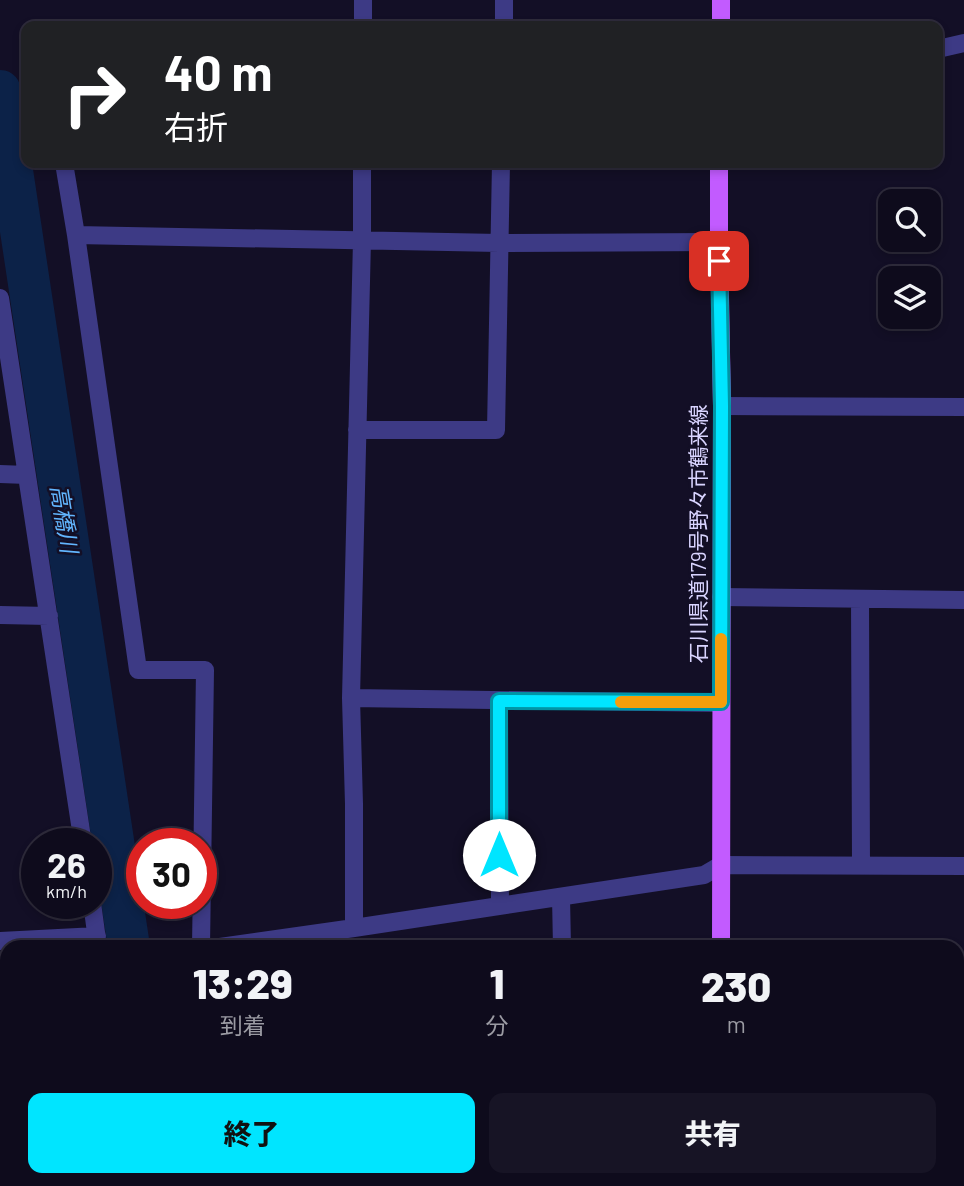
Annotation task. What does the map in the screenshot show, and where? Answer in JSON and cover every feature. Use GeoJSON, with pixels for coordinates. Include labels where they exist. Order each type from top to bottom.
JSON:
{"type":"FeatureCollection","features":[{"type":"Feature","properties":{"kind":"main road"},"geometry":{"type":"LineString","coordinates":[[721,0],[721,21]]}},
{"type":"Feature","properties":{"kind":"main road","name":"石川県道179号野々市鶴来線"},"geometry":{"type":"LineString","coordinates":[[719,168],[722,406],[721,940]]}},
{"type":"Feature","properties":{"kind":"street"},"geometry":{"type":"LineString","coordinates":[[363,0],[363,21]]}},
{"type":"Feature","properties":{"kind":"street"},"geometry":{"type":"LineString","coordinates":[[503,21],[504,0]]}},
{"type":"Feature","properties":{"kind":"street"},"geometry":{"type":"LineString","coordinates":[[943,48],[964,43]]}},
{"type":"Feature","properties":{"kind":"street"},"geometry":{"type":"LineString","coordinates":[[65,168],[138,670],[205,670],[201,940]]}},
{"type":"Feature","properties":{"kind":"street"},"geometry":{"type":"LineString","coordinates":[[354,928],[351,698],[362,168]]}},
{"type":"Feature","properties":{"kind":"street"},"geometry":{"type":"LineString","coordinates":[[358,430],[496,430],[501,168]]}},
{"type":"Feature","properties":{"kind":"street"},"geometry":{"type":"LineString","coordinates":[[76,235],[499,243],[719,242]]}},
{"type":"Feature","properties":{"kind":"street"},"geometry":{"type":"LineString","coordinates":[[0,298],[3,337],[27,475],[81,828]]}},
{"type":"Feature","properties":{"kind":"street"},"geometry":{"type":"LineString","coordinates":[[722,406],[964,407]]}},
{"type":"Feature","properties":{"kind":"street"},"geometry":{"type":"LineString","coordinates":[[0,474],[27,475]]}},
{"type":"Feature","properties":{"kind":"street"},"geometry":{"type":"LineString","coordinates":[[721,597],[964,600]]}},
{"type":"Feature","properties":{"kind":"street"},"geometry":{"type":"LineString","coordinates":[[860,598],[861,865]]}},
{"type":"Feature","properties":{"kind":"street"},"geometry":{"type":"LineString","coordinates":[[0,615],[49,616]]}},
{"type":"Feature","properties":{"kind":"street"},"geometry":{"type":"LineString","coordinates":[[351,698],[721,702]]}},
{"type":"Feature","properties":{"kind":"street"},"geometry":{"type":"LineString","coordinates":[[499,701],[500,906]]}},
{"type":"Feature","properties":{"kind":"street"},"geometry":{"type":"LineString","coordinates":[[269,940],[704,875],[721,865],[964,866]]}},
{"type":"Feature","properties":{"kind":"street"},"geometry":{"type":"LineString","coordinates":[[561,897],[562,940]]}},
{"type":"Feature","properties":{"kind":"street"},"geometry":{"type":"LineString","coordinates":[[94,919],[97,940]]}},
{"type":"Feature","properties":{"kind":"waterway","name":"高橋川"},"geometry":{"type":"LineString","coordinates":[[0,91],[128,940]]}},
{"type":"Feature","properties":{"kind":"slow traffic"},"geometry":{"type":"LineString","coordinates":[[621,702],[721,702],[721,639]]}},
{"type":"Feature","properties":{"kind":"route"},"geometry":{"type":"LineString","coordinates":[[499,855],[499,701],[721,702],[722,406],[719,261]]}}]}
